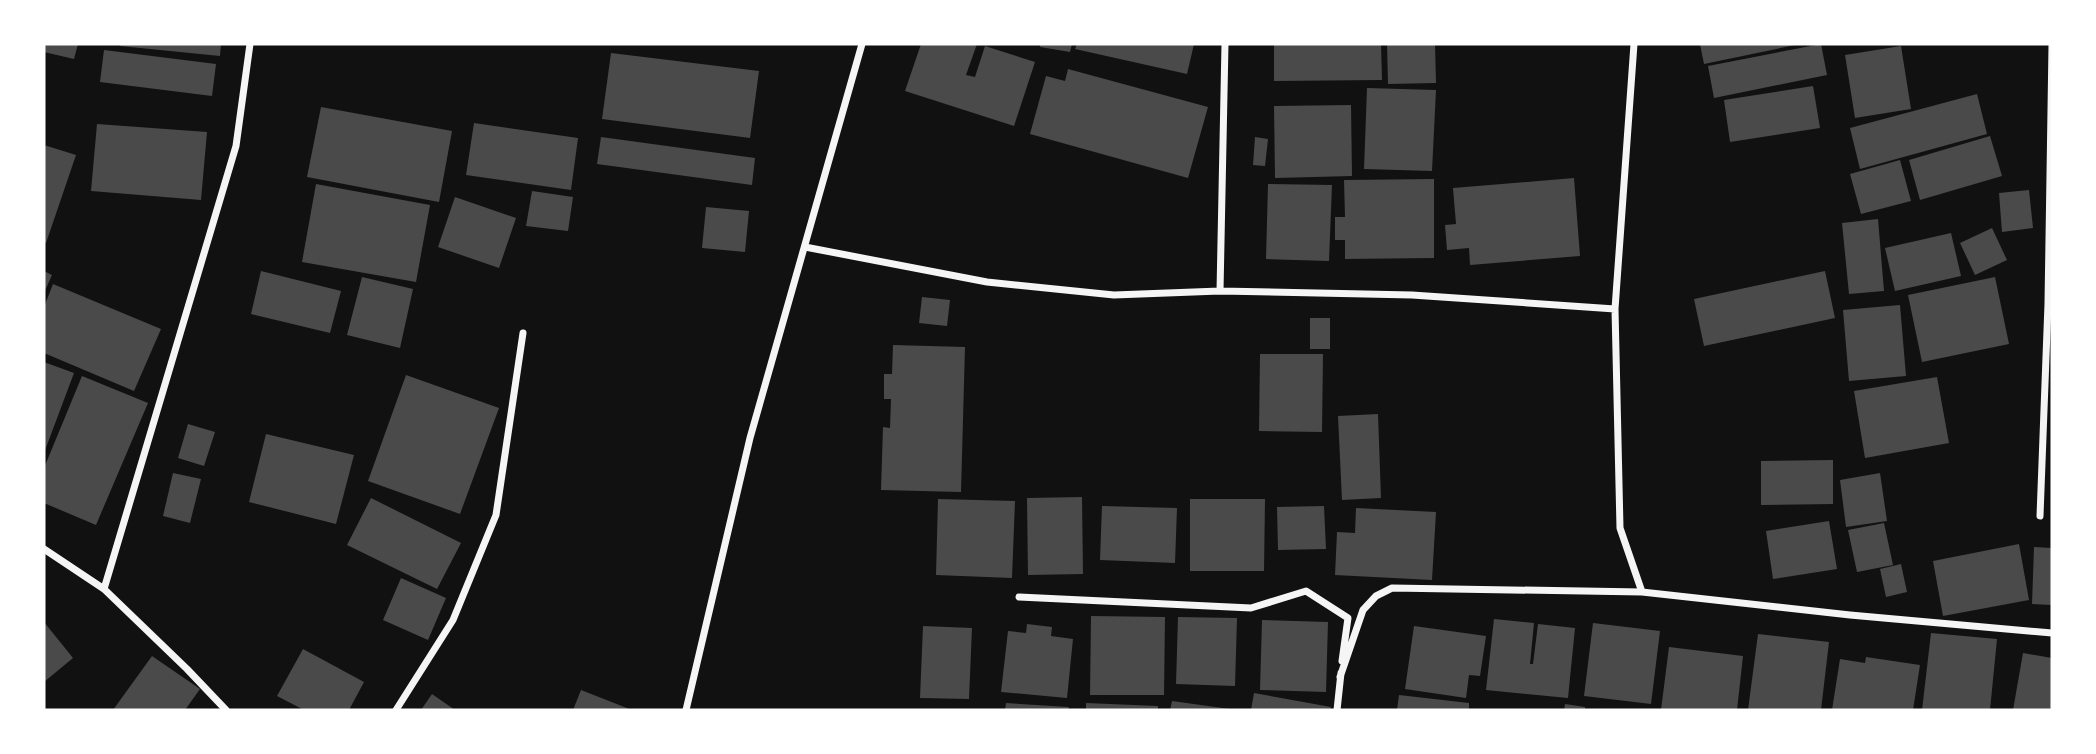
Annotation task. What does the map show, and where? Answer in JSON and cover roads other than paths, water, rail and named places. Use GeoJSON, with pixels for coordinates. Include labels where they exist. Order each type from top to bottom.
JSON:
{"type":"FeatureCollection","features":[{"type":"Feature","properties":{"kind":"street"},"geometry":{"type":"LineString","coordinates":[[104,589],[236,146],[250,44]]}},
{"type":"Feature","properties":{"kind":"street"},"geometry":{"type":"LineString","coordinates":[[686,710],[750,438],[862,44]]}},
{"type":"Feature","properties":{"kind":"street"},"geometry":{"type":"LineString","coordinates":[[1220,291],[1226,44]]}},
{"type":"Feature","properties":{"kind":"street"},"geometry":{"type":"LineString","coordinates":[[1634,44],[1615,309],[1620,528],[1642,592]]}},
{"type":"Feature","properties":{"kind":"street"},"geometry":{"type":"LineString","coordinates":[[2040,516],[2048,290],[2052,45]]}},
{"type":"Feature","properties":{"kind":"street"},"geometry":{"type":"LineString","coordinates":[[805,247],[987,282],[1114,295],[1220,291],[1412,295],[1615,309]]}},
{"type":"Feature","properties":{"kind":"street"},"geometry":{"type":"LineString","coordinates":[[396,710],[453,620],[496,515],[523,333]]}},
{"type":"Feature","properties":{"kind":"street"},"geometry":{"type":"LineString","coordinates":[[44,549],[104,589],[226,710]]}},
{"type":"Feature","properties":{"kind":"street"},"geometry":{"type":"LineString","coordinates":[[1340,677],[1363,610],[1376,596],[1392,588],[1642,592],[1850,615],[2052,633]]}},
{"type":"Feature","properties":{"kind":"street"},"geometry":{"type":"LineString","coordinates":[[1019,597],[1251,608],[1306,591],[1348,618],[1337,710]]}}]}
